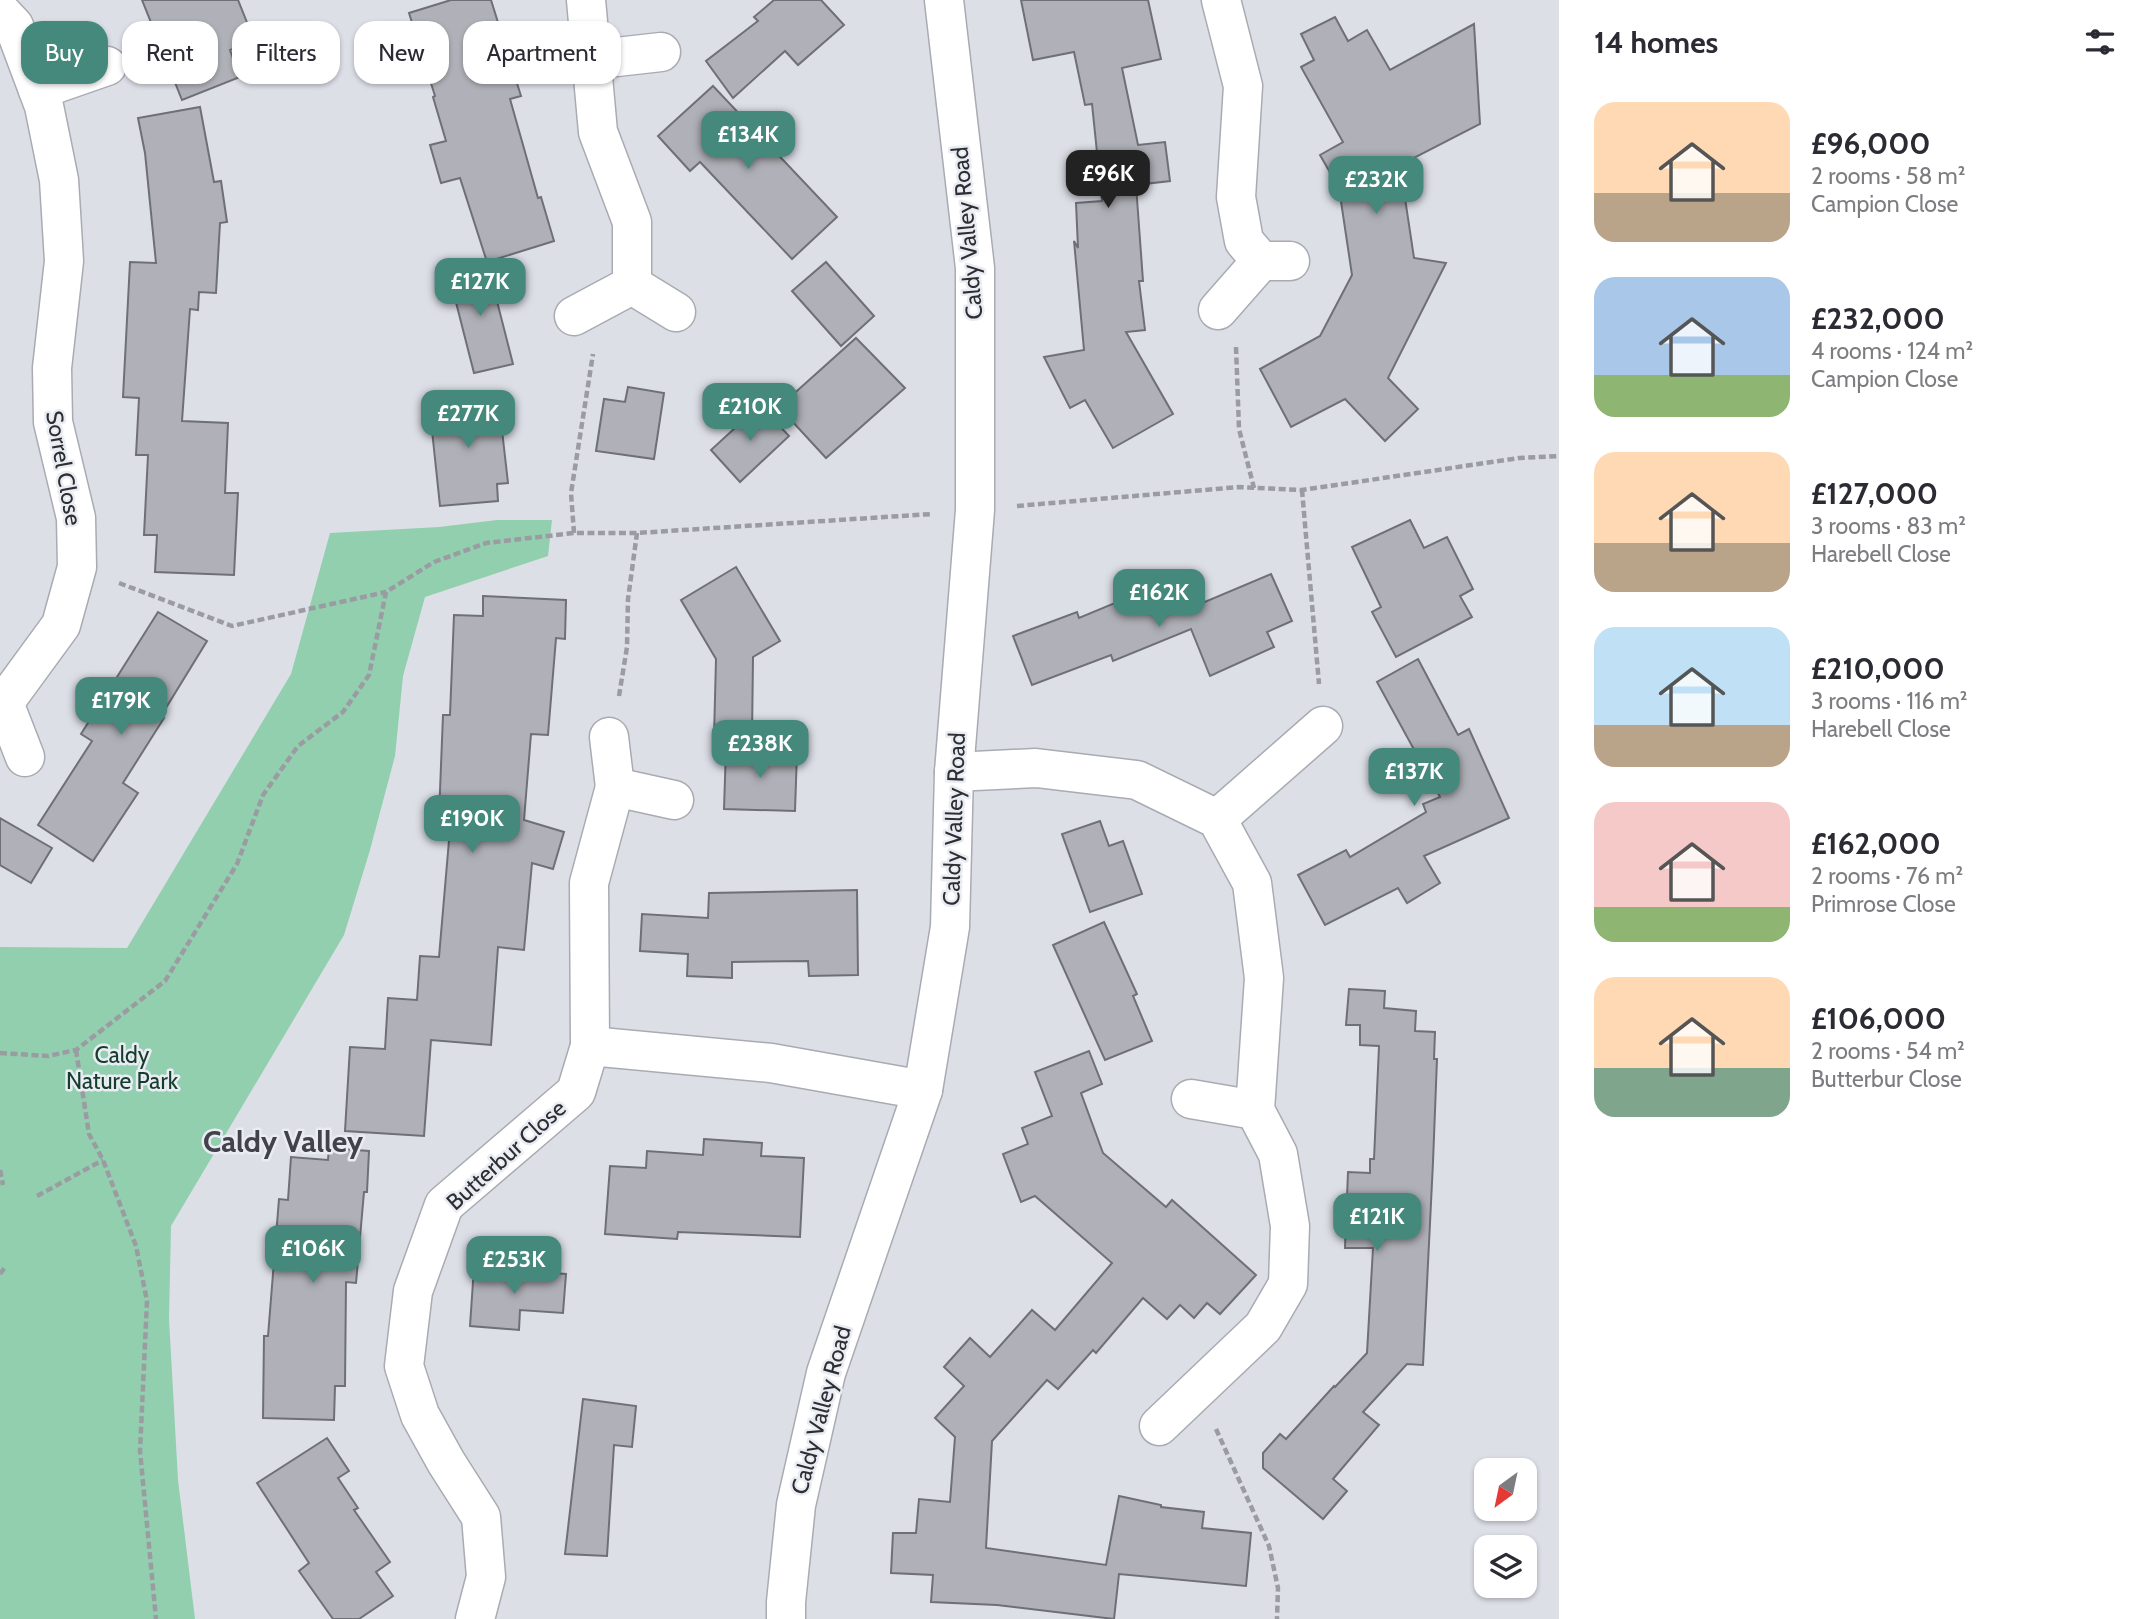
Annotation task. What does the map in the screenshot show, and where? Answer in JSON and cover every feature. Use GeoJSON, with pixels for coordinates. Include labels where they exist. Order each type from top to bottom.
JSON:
{"type":"FeatureCollection","features":[{"type":"Feature","properties":{"kind":"street"},"geometry":{"type":"LineString","coordinates":[[586,0],[587,21]]}},
{"type":"Feature","properties":{"kind":"street","name":"Caldy Valley Road"},"geometry":{"type":"LineString","coordinates":[[786,1619],[796,1505],[826,1373],[923,1090],[950,927],[954,772],[975,510],[975,268],[944,0]]}},
{"type":"Feature","properties":{"kind":"street"},"geometry":{"type":"LineString","coordinates":[[1221,0],[1243,86],[1236,197],[1252,279]]}},
{"type":"Feature","properties":{"kind":"street","name":"Sorrel Close"},"geometry":{"type":"LineString","coordinates":[[0,11],[13,26],[44,106],[60,180],[64,261],[52,368],[53,422],[76,518],[77,567],[61,625],[2,703],[25,757]]}},
{"type":"Feature","properties":{"kind":"street"},"geometry":{"type":"LineString","coordinates":[[621,57],[661,52]]}},
{"type":"Feature","properties":{"kind":"street"},"geometry":{"type":"LineString","coordinates":[[38,90],[55,84]]}},
{"type":"Feature","properties":{"kind":"street"},"geometry":{"type":"LineString","coordinates":[[593,84],[598,132],[632,222],[602,301],[676,312]]}},
{"type":"Feature","properties":{"kind":"street"},"geometry":{"type":"LineString","coordinates":[[1217,818],[1323,726]]}},
{"type":"Feature","properties":{"kind":"street","name":"Butterbur Close"},"geometry":{"type":"LineString","coordinates":[[475,1619],[486,1577],[481,1517],[420,1415],[404,1366],[413,1291],[444,1205],[576,1092],[590,1046],[589,883],[615,787],[609,737]]}},
{"type":"Feature","properties":{"kind":"street"},"geometry":{"type":"LineString","coordinates":[[954,772],[1036,768],[1137,780],[1217,818],[1252,883],[1264,978],[1255,1111],[1278,1154],[1290,1226],[1288,1284],[1263,1327],[1159,1426]]}},
{"type":"Feature","properties":{"kind":"street"},"geometry":{"type":"LineString","coordinates":[[615,787],[674,800]]}},
{"type":"Feature","properties":{"kind":"street"},"geometry":{"type":"LineString","coordinates":[[590,1046],[771,1063],[923,1090]]}},
{"type":"Feature","properties":{"kind":"street"},"geometry":{"type":"LineString","coordinates":[[1191,1099],[1255,1111]]}},
{"type":"Feature","properties":{"kind":"path"},"geometry":{"type":"LineString","coordinates":[[1252,279],[1236,322],[1239,429],[1254,488]]}},
{"type":"Feature","properties":{"kind":"path"},"geometry":{"type":"LineString","coordinates":[[573,533],[571,493],[602,301]]}},
{"type":"Feature","properties":{"kind":"path"},"geometry":{"type":"LineString","coordinates":[[77,567],[232,626],[386,592],[434,562],[486,543],[573,533],[637,533],[975,510],[1226,489],[1302,490],[1519,458],[1559,456]]}},
{"type":"Feature","properties":{"kind":"path"},"geometry":{"type":"LineString","coordinates":[[1302,490],[1323,726]]}},
{"type":"Feature","properties":{"kind":"path"},"geometry":{"type":"LineString","coordinates":[[609,737],[608,724],[619,698],[627,647],[628,599],[637,533]]}},
{"type":"Feature","properties":{"kind":"path"},"geometry":{"type":"LineString","coordinates":[[0,1053],[48,1056],[76,1050],[165,981],[237,864],[263,795],[298,746],[343,712],[369,675],[386,592]]}},
{"type":"Feature","properties":{"kind":"path"},"geometry":{"type":"LineString","coordinates":[[76,1050],[89,1133],[103,1160],[136,1246],[147,1301],[140,1451],[156,1619]]}},
{"type":"Feature","properties":{"kind":"path"},"geometry":{"type":"LineString","coordinates":[[37,1196],[103,1160]]}},
{"type":"Feature","properties":{"kind":"path"},"geometry":{"type":"LineString","coordinates":[[0,1170],[4,1185]]}},
{"type":"Feature","properties":{"kind":"path"},"geometry":{"type":"LineString","coordinates":[[0,1274],[6,1266]]}},
{"type":"Feature","properties":{"kind":"path"},"geometry":{"type":"LineString","coordinates":[[1198,1389],[1269,1546],[1278,1588],[1277,1619]]}},
{"type":"Feature","properties":{"kind":"green space","name":"Caldy Nature Park"},"geometry":{"type":"Polygon","coordinates":[[[497,520],[552,520],[548,556],[425,597],[403,676],[395,756],[344,935],[171,1226],[169,1319],[178,1480],[195,1619],[0,1619],[0,947],[127,948],[291,674],[330,533],[439,527],[497,520]]]}},
{"type":"Feature","properties":{"kind":"building"},"geometry":{"type":"Polygon","coordinates":[[[142,0],[238,0],[246,21],[232,21],[232,80],[182,100],[176,84],[218,84],[218,21],[150,21],[142,0]]]}},
{"type":"Feature","properties":{"kind":"building"},"geometry":{"type":"Polygon","coordinates":[[[451,0],[491,0],[498,21],[463,21],[463,84],[517,84],[521,96],[510,99],[538,198],[541,197],[554,241],[487,262],[460,178],[441,183],[430,145],[446,141],[431,84],[449,84],[449,21],[412,21],[409,13],[451,0]]]}},
{"type":"Feature","properties":{"kind":"building"},"geometry":{"type":"Polygon","coordinates":[[[774,0],[821,0],[844,25],[798,65],[785,51],[733,98],[706,61],[758,21],[754,17],[774,0]]]}},
{"type":"Feature","properties":{"kind":"building"},"geometry":{"type":"Polygon","coordinates":[[[1021,0],[1148,0],[1161,59],[1122,68],[1138,145],[1165,142],[1170,181],[1136,185],[1143,281],[1139,281],[1145,330],[1126,332],[1173,414],[1113,448],[1085,400],[1070,408],[1044,357],[1084,350],[1074,241],[1078,248],[1076,203],[1102,201],[1092,104],[1085,105],[1074,52],[1033,60],[1021,0]]]}},
{"type":"Feature","properties":{"kind":"building"},"geometry":{"type":"Polygon","coordinates":[[[1335,17],[1348,41],[1367,30],[1390,70],[1474,24],[1480,124],[1400,165],[1414,258],[1446,263],[1388,378],[1418,409],[1385,441],[1345,399],[1291,427],[1260,369],[1320,336],[1352,275],[1339,188],[1320,155],[1343,142],[1301,67],[1314,60],[1301,34],[1335,17]]]}},
{"type":"Feature","properties":{"kind":"building"},"geometry":{"type":"Polygon","coordinates":[[[713,86],[837,217],[792,259],[700,162],[690,171],[658,136],[713,86]]]}},
{"type":"Feature","properties":{"kind":"building"},"geometry":{"type":"Polygon","coordinates":[[[200,107],[214,182],[221,181],[227,222],[220,223],[216,293],[199,292],[198,310],[190,309],[182,421],[228,423],[225,493],[238,493],[234,575],[155,572],[157,535],[144,535],[148,455],[136,455],[139,398],[123,397],[130,262],[156,263],[145,153],[138,118],[200,107]]]}},
{"type":"Feature","properties":{"kind":"building"},"geometry":{"type":"Polygon","coordinates":[[[487,262],[513,364],[474,373],[448,271],[487,262]]]}},
{"type":"Feature","properties":{"kind":"building"},"geometry":{"type":"Polygon","coordinates":[[[826,262],[874,316],[841,346],[792,291],[826,262]]]}},
{"type":"Feature","properties":{"kind":"building"},"geometry":{"type":"Polygon","coordinates":[[[856,338],[905,388],[826,458],[779,407],[856,338]]]}},
{"type":"Feature","properties":{"kind":"building"},"geometry":{"type":"Polygon","coordinates":[[[628,387],[664,393],[654,459],[596,451],[604,399],[625,402],[628,387]]]}},
{"type":"Feature","properties":{"kind":"building"},"geometry":{"type":"Polygon","coordinates":[[[498,395],[508,483],[497,484],[498,501],[440,506],[429,402],[498,395]]]}},
{"type":"Feature","properties":{"kind":"building"},"geometry":{"type":"Polygon","coordinates":[[[760,405],[789,436],[740,482],[711,450],[760,405]]]}},
{"type":"Feature","properties":{"kind":"building"},"geometry":{"type":"Polygon","coordinates":[[[1410,520],[1424,548],[1447,537],[1473,589],[1460,596],[1472,617],[1396,657],[1372,612],[1381,607],[1352,547],[1410,520]]]}},
{"type":"Feature","properties":{"kind":"building"},"geometry":{"type":"Polygon","coordinates":[[[736,567],[780,641],[753,657],[752,737],[714,737],[716,659],[681,600],[736,567]]]}},
{"type":"Feature","properties":{"kind":"building"},"geometry":{"type":"Polygon","coordinates":[[[1271,574],[1292,621],[1267,632],[1274,647],[1210,676],[1191,629],[1113,661],[1111,655],[1032,685],[1013,636],[1077,612],[1079,618],[1180,576],[1193,607],[1271,574]]]}},
{"type":"Feature","properties":{"kind":"building"},"geometry":{"type":"Polygon","coordinates":[[[483,596],[566,600],[565,639],[556,638],[548,735],[531,734],[524,820],[564,832],[553,869],[532,863],[524,950],[498,947],[491,1045],[431,1040],[424,1136],[345,1131],[350,1047],[385,1049],[388,998],[417,1000],[420,956],[439,957],[451,817],[439,816],[443,715],[450,715],[454,615],[483,616],[483,596]]]}},
{"type":"Feature","properties":{"kind":"building"},"geometry":{"type":"Polygon","coordinates":[[[158,612],[207,641],[161,716],[164,718],[123,783],[138,793],[93,861],[38,825],[92,741],[81,734],[158,612]]]}},
{"type":"Feature","properties":{"kind":"building"},"geometry":{"type":"Polygon","coordinates":[[[1418,659],[1458,735],[1469,729],[1509,818],[1424,856],[1440,883],[1407,903],[1398,888],[1325,925],[1298,875],[1346,850],[1350,857],[1426,812],[1423,804],[1440,797],[1377,682],[1418,659]]]}},
{"type":"Feature","properties":{"kind":"building"},"geometry":{"type":"Polygon","coordinates":[[[726,748],[797,752],[795,811],[724,809],[726,748]]]}},
{"type":"Feature","properties":{"kind":"building"},"geometry":{"type":"Polygon","coordinates":[[[0,818],[52,848],[31,883],[0,865],[0,818]]]}},
{"type":"Feature","properties":{"kind":"building"},"geometry":{"type":"Polygon","coordinates":[[[1100,821],[1109,846],[1123,841],[1142,894],[1090,912],[1062,834],[1100,821]]]}},
{"type":"Feature","properties":{"kind":"building"},"geometry":{"type":"Polygon","coordinates":[[[857,890],[858,975],[809,976],[808,961],[732,962],[732,978],[687,976],[688,954],[640,951],[642,914],[708,918],[709,893],[857,890]]]}},
{"type":"Feature","properties":{"kind":"building"},"geometry":{"type":"Polygon","coordinates":[[[1104,922],[1137,994],[1133,996],[1152,1041],[1105,1060],[1053,945],[1104,922]]]}},
{"type":"Feature","properties":{"kind":"building"},"geometry":{"type":"Polygon","coordinates":[[[1349,989],[1385,991],[1384,1008],[1416,1011],[1415,1031],[1435,1032],[1434,1059],[1437,1059],[1433,1162],[1423,1365],[1407,1364],[1363,1412],[1379,1425],[1333,1479],[1347,1491],[1323,1519],[1263,1468],[1263,1453],[1280,1434],[1286,1439],[1367,1353],[1373,1248],[1345,1248],[1348,1172],[1370,1173],[1370,1159],[1374,1159],[1379,1046],[1360,1045],[1360,1025],[1346,1025],[1349,989]]]}},
{"type":"Feature","properties":{"kind":"building"},"geometry":{"type":"Polygon","coordinates":[[[1089,1051],[1102,1084],[1081,1093],[1103,1153],[1166,1207],[1172,1200],[1256,1275],[1220,1314],[1207,1303],[1194,1318],[1180,1305],[1167,1319],[1143,1298],[1096,1353],[1093,1350],[1058,1389],[1047,1380],[992,1441],[986,1548],[1106,1565],[1119,1496],[1161,1507],[1204,1512],[1202,1528],[1251,1533],[1246,1586],[1119,1574],[1114,1619],[997,1605],[931,1602],[933,1575],[891,1573],[893,1533],[916,1533],[919,1499],[950,1502],[955,1437],[935,1418],[964,1386],[944,1367],[970,1338],[990,1357],[1032,1310],[1055,1330],[1112,1263],[1035,1196],[1021,1202],[1003,1154],[1028,1144],[1022,1128],[1052,1116],[1035,1072],[1089,1051]]]}},
{"type":"Feature","properties":{"kind":"building"},"geometry":{"type":"Polygon","coordinates":[[[704,1139],[762,1143],[761,1156],[804,1158],[800,1237],[678,1232],[677,1239],[605,1234],[610,1166],[646,1168],[647,1151],[703,1155],[704,1139]]]}},
{"type":"Feature","properties":{"kind":"building"},"geometry":{"type":"Polygon","coordinates":[[[329,1148],[369,1151],[356,1283],[346,1282],[345,1386],[335,1386],[334,1420],[263,1418],[264,1336],[268,1336],[279,1199],[288,1200],[291,1157],[328,1160],[329,1148]]]}},
{"type":"Feature","properties":{"kind":"building"},"geometry":{"type":"Polygon","coordinates":[[[474,1267],[566,1274],[563,1313],[520,1310],[519,1330],[470,1326],[474,1267]]]}},
{"type":"Feature","properties":{"kind":"building"},"geometry":{"type":"Polygon","coordinates":[[[583,1399],[636,1406],[632,1447],[614,1445],[607,1556],[565,1554],[583,1399]]]}},
{"type":"Feature","properties":{"kind":"building"},"geometry":{"type":"Polygon","coordinates":[[[327,1438],[349,1471],[338,1478],[358,1508],[354,1510],[390,1562],[376,1572],[393,1596],[359,1619],[333,1619],[299,1571],[309,1563],[257,1483],[327,1438]]]}},
{"type":"Feature","properties":{"kind":"district","name":"Caldy Valley"},"geometry":{"type":"Point","coordinates":[283,1142]}}]}
